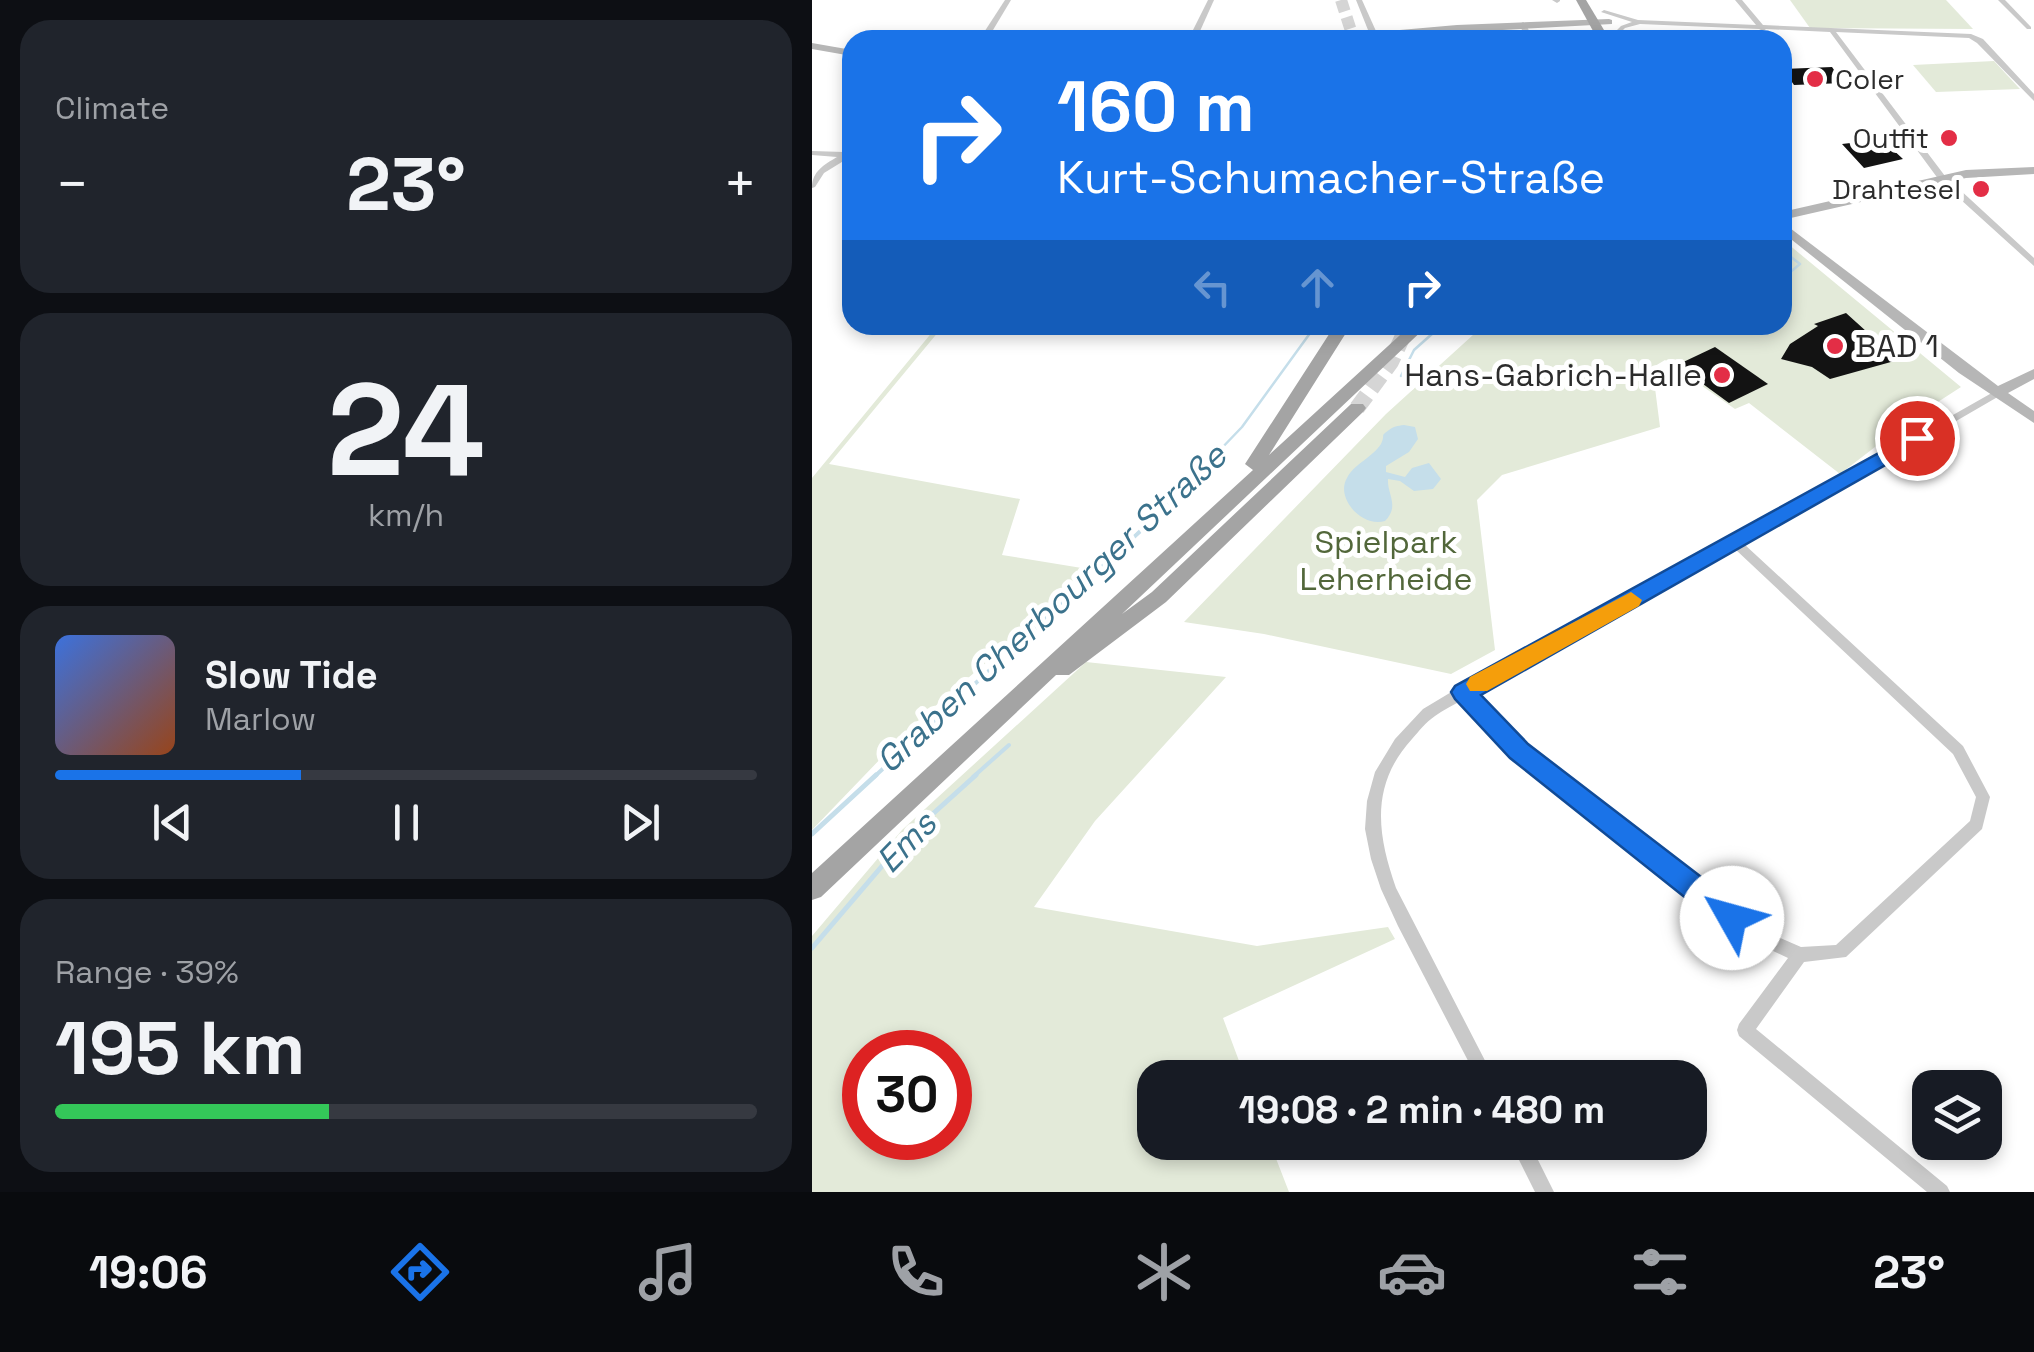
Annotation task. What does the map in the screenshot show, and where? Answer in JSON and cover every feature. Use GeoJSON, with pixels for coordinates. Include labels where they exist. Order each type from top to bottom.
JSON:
{"type":"FeatureCollection","features":[{"type":"Feature","properties":{"kind":"main road"},"geometry":{"type":"LineString","coordinates":[[1582,0],[1604,19]]}},
{"type":"Feature","properties":{"kind":"main road"},"geometry":{"type":"LineString","coordinates":[[1596,0],[1608,30]]}},
{"type":"Feature","properties":{"kind":"main road"},"geometry":{"type":"LineString","coordinates":[[1222,506],[1270,443],[1338,335]]}},
{"type":"Feature","properties":{"kind":"main road"},"geometry":{"type":"LineString","coordinates":[[812,890],[1409,335]]}},
{"type":"Feature","properties":{"kind":"main road"},"geometry":{"type":"LineString","coordinates":[[992,720],[1159,597],[1356,408]]}},
{"type":"Feature","properties":{"kind":"street"},"geometry":{"type":"LineString","coordinates":[[990,30],[1008,0]]}},
{"type":"Feature","properties":{"kind":"street"},"geometry":{"type":"LineString","coordinates":[[1197,30],[1211,0]]}},
{"type":"Feature","properties":{"kind":"street"},"geometry":{"type":"LineString","coordinates":[[1359,0],[1372,30]]}},
{"type":"Feature","properties":{"kind":"street"},"geometry":{"type":"LineString","coordinates":[[1738,0],[1762,29]]}},
{"type":"Feature","properties":{"kind":"street"},"geometry":{"type":"LineString","coordinates":[[2001,0],[2029,28]]}},
{"type":"Feature","properties":{"kind":"street"},"geometry":{"type":"LineString","coordinates":[[1460,30],[1604,19],[1780,30]]}},
{"type":"Feature","properties":{"kind":"street"},"geometry":{"type":"LineString","coordinates":[[1620,30],[1638,22]]}},
{"type":"Feature","properties":{"kind":"street"},"geometry":{"type":"LineString","coordinates":[[1523,24],[1525,30]]}},
{"type":"Feature","properties":{"kind":"street"},"geometry":{"type":"LineString","coordinates":[[1792,31],[1970,36],[1980,41],[2034,99]]}},
{"type":"Feature","properties":{"kind":"street"},"geometry":{"type":"LineString","coordinates":[[1833,33],[1942,178],[2034,263]]}},
{"type":"Feature","properties":{"kind":"street"},"geometry":{"type":"LineString","coordinates":[[812,46],[842,51]]}},
{"type":"Feature","properties":{"kind":"street"},"geometry":{"type":"LineString","coordinates":[[812,153],[842,153]]}},
{"type":"Feature","properties":{"kind":"street"},"geometry":{"type":"LineString","coordinates":[[812,184],[842,158]]}},
{"type":"Feature","properties":{"kind":"street"},"geometry":{"type":"LineString","coordinates":[[1792,216],[1942,178],[2034,170]]}},
{"type":"Feature","properties":{"kind":"street"},"geometry":{"type":"LineString","coordinates":[[1792,225],[2034,418]]}},
{"type":"Feature","properties":{"kind":"street"},"geometry":{"type":"LineString","coordinates":[[1476,1060],[1390,897],[1376,862],[1372,818],[1379,779],[1397,741],[1428,713],[1464,692],[2034,373]]}},
{"type":"Feature","properties":{"kind":"street"},"geometry":{"type":"LineString","coordinates":[[2002,390],[2034,404]]}},
{"type":"Feature","properties":{"kind":"street"},"geometry":{"type":"LineString","coordinates":[[1464,692],[1519,751],[1751,932],[1800,956],[1840,952],[1977,824],[1983,797],[1958,750],[1736,543]]}},
{"type":"Feature","properties":{"kind":"street"},"geometry":{"type":"LineString","coordinates":[[1800,956],[1745,1030],[1940,1192]]}},
{"type":"Feature","properties":{"kind":"street"},"geometry":{"type":"LineString","coordinates":[[1528,1160],[1545,1192]]}},
{"type":"Feature","properties":{"kind":"green space"},"geometry":{"type":"Polygon","coordinates":[[[1790,0],[1946,0],[1973,29],[1810,28],[1790,0]]]}},
{"type":"Feature","properties":{"kind":"green space"},"geometry":{"type":"Polygon","coordinates":[[[1994,61],[2020,89],[1936,92],[1913,65],[1994,61]]]}},
{"type":"Feature","properties":{"kind":"green space","name":"Spielpark Leherheide"},"geometry":{"type":"Polygon","coordinates":[[[1792,247],[1961,387],[1840,474],[1749,403],[1735,409],[1665,360],[1640,375],[1655,388],[1660,427],[1502,475],[1477,500],[1495,650],[1451,674],[1264,634],[1184,622],[1386,414],[1473,335],[1792,335],[1792,247]]]}},
{"type":"Feature","properties":{"kind":"green space"},"geometry":{"type":"Polygon","coordinates":[[[930,335],[936,335],[829,464],[1020,499],[1002,555],[1094,570],[912,726],[812,830],[812,478],[930,335]]]}},
{"type":"Feature","properties":{"kind":"green space"},"geometry":{"type":"Polygon","coordinates":[[[1086,662],[1226,677],[1095,821],[1034,907],[1257,946],[1388,927],[1395,939],[1223,1018],[1239,1060],[1137,1060],[1137,1160],[1277,1160],[1289,1192],[812,1192],[812,936],[902,830],[1086,662]]]}},
{"type":"Feature","properties":{"kind":"water"},"geometry":{"type":"Polygon","coordinates":[[[1404,425],[1415,427],[1418,439],[1409,452],[1386,466],[1386,472],[1405,477],[1412,468],[1429,463],[1441,479],[1433,489],[1414,491],[1400,481],[1388,479],[1392,510],[1385,521],[1368,520],[1348,502],[1344,486],[1347,478],[1378,449],[1384,434],[1404,425]]]}},
{"type":"Feature","properties":{"kind":"building","name":"Coler"},"geometry":{"type":"Polygon","coordinates":[[[1832,67],[1843,83],[1794,85],[1792,69],[1832,67]]]}},
{"type":"Feature","properties":{"kind":"building"},"geometry":{"type":"Polygon","coordinates":[[[1859,142],[1865,148],[1889,146],[1903,159],[1864,168],[1842,144],[1859,142]]]}},
{"type":"Feature","properties":{"kind":"building","name":"BAD 1"},"geometry":{"type":"Polygon","coordinates":[[[1846,313],[1898,360],[1830,379],[1812,367],[1781,359],[1790,344],[1818,326],[1814,324],[1846,313]]]}},
{"type":"Feature","properties":{"kind":"building","name":"Hans-Gabrich-Halle"},"geometry":{"type":"Polygon","coordinates":[[[1715,347],[1768,384],[1729,403],[1677,365],[1715,347]]]}},
{"type":"Feature","properties":{"kind":"waterway","name":"Ems"},"geometry":{"type":"LineString","coordinates":[[1792,258],[1800,264],[1792,271]]}},
{"type":"Feature","properties":{"kind":"waterway","name":"Graben Cherbourger Straße"},"geometry":{"type":"LineString","coordinates":[[1218,452],[1242,427],[1309,335]]}},
{"type":"Feature","properties":{"kind":"waterway","name":"Ems"},"geometry":{"type":"LineString","coordinates":[[1401,376],[1414,350],[1431,335]]}},
{"type":"Feature","properties":{"kind":"waterway","name":"Graben Cherbourger Straße"},"geometry":{"type":"LineString","coordinates":[[874,777],[1161,512],[1220,450]]}},
{"type":"Feature","properties":{"kind":"waterway","name":"Ems"},"geometry":{"type":"LineString","coordinates":[[973,777],[1009,745]]}},
{"type":"Feature","properties":{"kind":"waterway","name":"Graben Cherbourger Straße"},"geometry":{"type":"LineString","coordinates":[[812,834],[876,775]]}},
{"type":"Feature","properties":{"kind":"waterway","name":"Ems"},"geometry":{"type":"LineString","coordinates":[[812,948],[906,838],[976,775]]}},
{"type":"Feature","properties":{"kind":"tunnel"},"geometry":{"type":"LineString","coordinates":[[1341,0],[1351,30]]}},
{"type":"Feature","properties":{"kind":"tunnel"},"geometry":{"type":"LineString","coordinates":[[1357,408],[1391,362],[1403,335]]}},
{"type":"Feature","properties":{"kind":"slow traffic"},"geometry":{"type":"LineString","coordinates":[[1478,684],[1631,600]]}},
{"type":"Feature","properties":{"kind":"place","name":"Coler"},"geometry":{"type":"Point","coordinates":[1815,79]}},
{"type":"Feature","properties":{"kind":"place","name":"Outfit"},"geometry":{"type":"Point","coordinates":[1949,138]}},
{"type":"Feature","properties":{"kind":"place","name":"Drahtesel"},"geometry":{"type":"Point","coordinates":[1981,189]}},
{"type":"Feature","properties":{"kind":"place","name":"BAD 1"},"geometry":{"type":"Point","coordinates":[1835,346]}},
{"type":"Feature","properties":{"kind":"place","name":"Hans-Gabrich-Halle"},"geometry":{"type":"Point","coordinates":[1722,375]}},
{"type":"Feature","properties":{"kind":"route"},"geometry":{"type":"LineString","coordinates":[[1732,918],[1519,751],[1464,692],[1917,438]]}}]}
